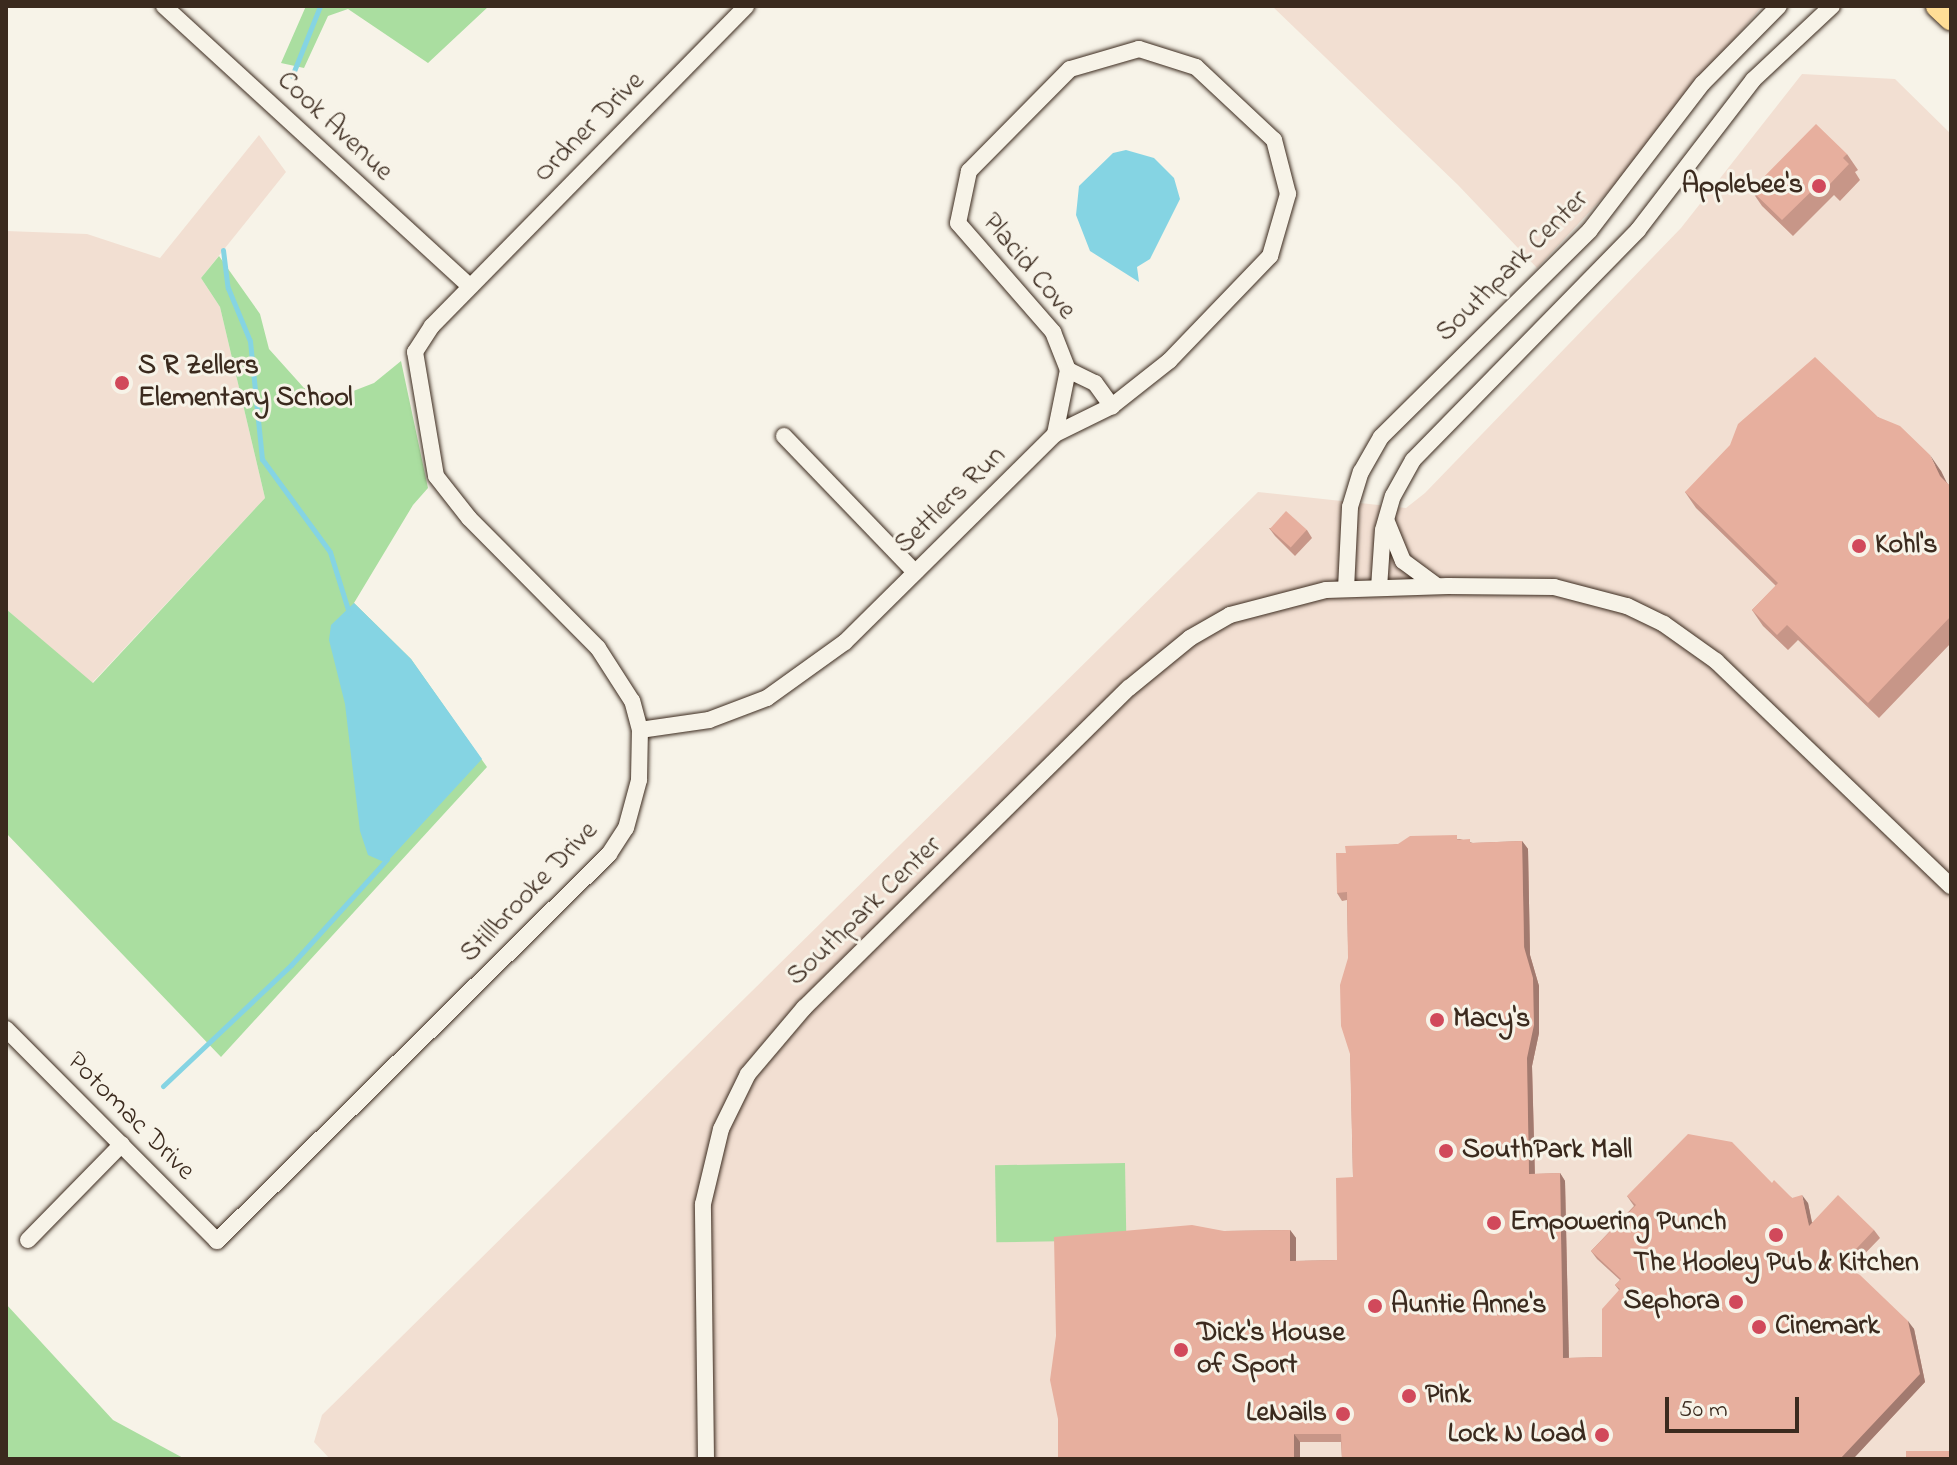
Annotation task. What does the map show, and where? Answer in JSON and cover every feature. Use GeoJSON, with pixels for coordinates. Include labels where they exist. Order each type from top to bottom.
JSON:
{"type":"FeatureCollection","features":[{"type":"Feature","properties":{"kind":"main road"},"geometry":{"type":"LineString","coordinates":[[1938,6],[1951,18]]}},
{"type":"Feature","properties":{"kind":"street","name":"Cook Avenue"},"geometry":{"type":"LineString","coordinates":[[164,6],[470,286]]}},
{"type":"Feature","properties":{"kind":"street","name":"Ordner Drive"},"geometry":{"type":"LineString","coordinates":[[470,286],[746,6]]}},
{"type":"Feature","properties":{"kind":"street","name":"Southpark Center"},"geometry":{"type":"LineString","coordinates":[[1346,589],[1350,507],[1361,472],[1381,437],[1590,230],[1703,83],[1779,6]]}},
{"type":"Feature","properties":{"kind":"street"},"geometry":{"type":"LineString","coordinates":[[1379,588],[1386,520],[1401,477],[1419,452],[1638,230],[1753,80],[1832,6]]}},
{"type":"Feature","properties":{"kind":"street","name":"Placid Cove"},"geometry":{"type":"LineString","coordinates":[[1068,370],[1053,332],[958,223],[969,171],[1070,69],[1139,49],[1196,67],[1274,140],[1288,194],[1270,256]]}},
{"type":"Feature","properties":{"kind":"street","name":"Settlers Run"},"geometry":{"type":"LineString","coordinates":[[640,730],[709,720],[767,698],[845,642],[1055,434],[1112,406],[1169,361],[1270,256]]}},
{"type":"Feature","properties":{"kind":"street","name":"Stillbrooke Drive"},"geometry":{"type":"LineString","coordinates":[[217,1241],[609,854],[634,803],[640,730],[632,701],[598,648],[462,510],[436,476],[415,352],[432,326],[470,286]]}},
{"type":"Feature","properties":{"kind":"street"},"geometry":{"type":"LineString","coordinates":[[1055,434],[1068,370],[1095,383],[1112,406]]}},
{"type":"Feature","properties":{"kind":"street"},"geometry":{"type":"LineString","coordinates":[[784,436],[915,572]]}},
{"type":"Feature","properties":{"kind":"street"},"geometry":{"type":"LineString","coordinates":[[1386,520],[1403,561],[1438,586]]}},
{"type":"Feature","properties":{"kind":"street","name":"Southpark Center"},"geometry":{"type":"LineString","coordinates":[[706,1459],[703,1197],[721,1129],[761,1056],[1121,696],[1177,647],[1211,625],[1257,606],[1346,589],[1438,586],[1572,590],[1664,624],[1729,672],[1951,886]]}},
{"type":"Feature","properties":{"kind":"street","name":"Potomac Drive"},"geometry":{"type":"LineString","coordinates":[[6,1029],[217,1241]]}},
{"type":"Feature","properties":{"kind":"street"},"geometry":{"type":"LineString","coordinates":[[28,1240],[122,1144]]}},
{"type":"Feature","properties":{"kind":"shaded area"},"geometry":{"type":"Polygon","coordinates":[[[1272,6],[1762,6],[1621,178],[1537,268],[1458,185],[1272,6]]]}},
{"type":"Feature","properties":{"kind":"shaded area"},"geometry":{"type":"Polygon","coordinates":[[[1802,74],[1895,79],[1951,134],[1951,1459],[330,1459],[314,1442],[322,1415],[1258,492],[1406,508],[1425,493],[1681,228],[1802,74]]]}},
{"type":"Feature","properties":{"kind":"shaded area","name":"S R Zellers Elementary School"},"geometry":{"type":"Polygon","coordinates":[[[259,135],[286,172],[201,278],[220,307],[265,498],[92,683],[6,609],[6,231],[87,234],[160,258],[259,135]]]}},
{"type":"Feature","properties":{"kind":"green space"},"geometry":{"type":"Polygon","coordinates":[[[306,6],[489,6],[428,63],[348,9],[328,16],[304,68],[281,63],[306,6]]]}},
{"type":"Feature","properties":{"kind":"green space"},"geometry":{"type":"Polygon","coordinates":[[[219,256],[260,314],[269,349],[304,388],[343,395],[374,383],[401,361],[428,488],[413,505],[354,603],[411,659],[487,767],[221,1057],[6,833],[6,609],[93,683],[265,498],[220,307],[201,278],[219,256]]]}},
{"type":"Feature","properties":{"kind":"green space"},"geometry":{"type":"Polygon","coordinates":[[[1125,1163],[1126,1240],[996,1242],[995,1165],[1125,1163]]]}},
{"type":"Feature","properties":{"kind":"green space"},"geometry":{"type":"Polygon","coordinates":[[[6,1304],[113,1420],[185,1459],[6,1459],[6,1304]]]}},
{"type":"Feature","properties":{"kind":"water"},"geometry":{"type":"Polygon","coordinates":[[[1126,150],[1154,158],[1174,178],[1180,199],[1150,259],[1137,267],[1139,282],[1090,251],[1076,215],[1079,186],[1113,153],[1126,150]]]}},
{"type":"Feature","properties":{"kind":"water"},"geometry":{"type":"Polygon","coordinates":[[[354,603],[411,659],[482,759],[386,863],[368,855],[360,831],[345,704],[329,640],[331,625],[354,603]]]}},
{"type":"Feature","properties":{"kind":"building"},"geometry":{"type":"Polygon","coordinates":[[[1816,124],[1847,154],[1843,158],[1849,164],[1829,185],[1823,180],[1782,220],[1751,190],[1816,124]]]}},
{"type":"Feature","properties":{"kind":"building"},"geometry":{"type":"Polygon","coordinates":[[[1815,357],[1878,417],[1900,426],[1930,455],[1940,476],[1951,487],[1951,616],[1868,703],[1787,625],[1777,635],[1752,610],[1778,583],[1685,492],[1730,445],[1738,424],[1815,357]]]}},
{"type":"Feature","properties":{"kind":"building"},"geometry":{"type":"Polygon","coordinates":[[[1286,511],[1307,530],[1291,548],[1270,529],[1286,511]]]}},
{"type":"Feature","properties":{"kind":"building","name":"SouthPark Mall"},"geometry":{"type":"Polygon","coordinates":[[[1457,835],[1457,840],[1470,839],[1470,843],[1522,841],[1524,947],[1533,978],[1534,1025],[1527,1058],[1529,1174],[1560,1173],[1563,1358],[1602,1357],[1602,1309],[1620,1289],[1615,1285],[1621,1279],[1591,1251],[1636,1205],[1627,1196],[1688,1134],[1732,1142],[1772,1183],[1774,1180],[1792,1198],[1802,1195],[1809,1226],[1838,1195],[1874,1230],[1841,1265],[1860,1275],[1908,1321],[1920,1374],[1840,1459],[1342,1459],[1341,1434],[1294,1434],[1294,1459],[1058,1459],[1058,1419],[1050,1380],[1056,1336],[1054,1237],[1192,1225],[1224,1231],[1290,1230],[1290,1261],[1337,1260],[1336,1178],[1353,1177],[1350,1054],[1341,1026],[1340,985],[1348,958],[1347,892],[1337,893],[1336,853],[1346,853],[1345,846],[1398,844],[1410,836],[1457,835]]]}},
{"type":"Feature","properties":{"kind":"building"},"geometry":{"type":"Polygon","coordinates":[[[1906,1451],[1951,1451],[1951,1459],[1906,1459],[1906,1451]]]}},
{"type":"Feature","properties":{"kind":"waterway"},"geometry":{"type":"LineString","coordinates":[[292,76],[320,6]]}},
{"type":"Feature","properties":{"kind":"waterway"},"geometry":{"type":"LineString","coordinates":[[223,250],[228,288],[250,341],[262,459],[330,552],[349,613]]}},
{"type":"Feature","properties":{"kind":"waterway"},"geometry":{"type":"LineString","coordinates":[[163,1086],[291,965],[387,859]]}},
{"type":"Feature","properties":{"kind":"place","name":"Applebee's"},"geometry":{"type":"Point","coordinates":[1819,186]}},
{"type":"Feature","properties":{"kind":"place","name":"S R Zellers Elementary School"},"geometry":{"type":"Point","coordinates":[122,383]}},
{"type":"Feature","properties":{"kind":"place","name":"Kohl's"},"geometry":{"type":"Point","coordinates":[1859,546]}},
{"type":"Feature","properties":{"kind":"place","name":"Macy's"},"geometry":{"type":"Point","coordinates":[1437,1020]}},
{"type":"Feature","properties":{"kind":"place","name":"SouthPark Mall"},"geometry":{"type":"Point","coordinates":[1446,1151]}},
{"type":"Feature","properties":{"kind":"place","name":"Empowering Punch"},"geometry":{"type":"Point","coordinates":[1494,1223]}},
{"type":"Feature","properties":{"kind":"place","name":"The Hooley Pub & Kitchen"},"geometry":{"type":"Point","coordinates":[1776,1235]}},
{"type":"Feature","properties":{"kind":"place","name":"Sephora"},"geometry":{"type":"Point","coordinates":[1736,1302]}},
{"type":"Feature","properties":{"kind":"place","name":"Auntie Anne's"},"geometry":{"type":"Point","coordinates":[1375,1306]}},
{"type":"Feature","properties":{"kind":"place","name":"Cinemark"},"geometry":{"type":"Point","coordinates":[1759,1327]}},
{"type":"Feature","properties":{"kind":"place","name":"Dick's House of Sport"},"geometry":{"type":"Point","coordinates":[1181,1350]}},
{"type":"Feature","properties":{"kind":"place","name":"Pink"},"geometry":{"type":"Point","coordinates":[1409,1396]}},
{"type":"Feature","properties":{"kind":"place","name":"LeNails"},"geometry":{"type":"Point","coordinates":[1343,1414]}},
{"type":"Feature","properties":{"kind":"place","name":"Lock N Load"},"geometry":{"type":"Point","coordinates":[1602,1435]}}]}
